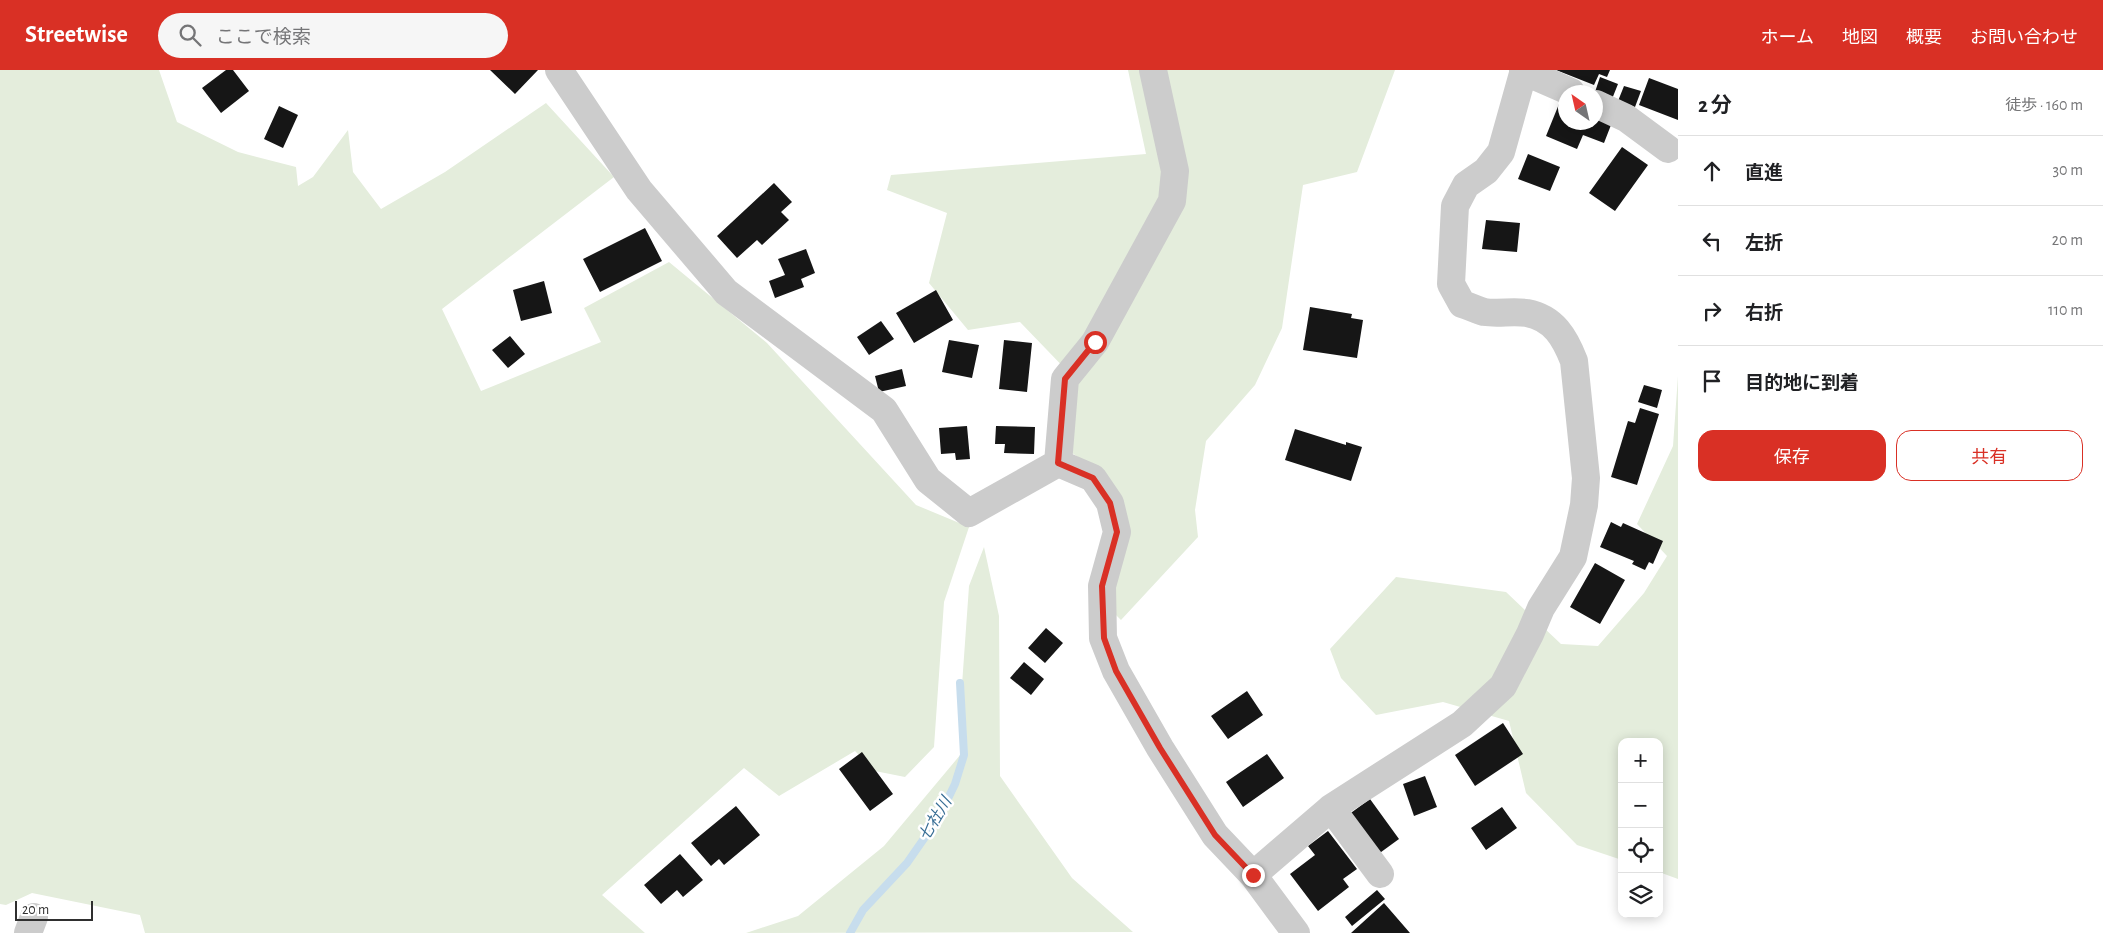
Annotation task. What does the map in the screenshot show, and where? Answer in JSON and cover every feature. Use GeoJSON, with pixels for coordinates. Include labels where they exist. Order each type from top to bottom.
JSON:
{"type":"FeatureCollection","features":[{"type":"Feature","properties":{"kind":"lane"},"geometry":{"type":"LineString","coordinates":[[559,70],[639,190],[726,292],[884,410],[928,480],[969,513],[1058,463]]}},
{"type":"Feature","properties":{"kind":"lane"},"geometry":{"type":"LineString","coordinates":[[1058,463],[1065,379],[1095,342],[1172,201],[1175,170],[1153,70]]}},
{"type":"Feature","properties":{"kind":"lane"},"geometry":{"type":"LineString","coordinates":[[1253,875],[1331,808],[1462,724],[1504,686],[1541,608],[1573,558],[1584,505],[1586,478],[1574,361],[1568,344],[1555,326],[1546,320],[1528,313],[1483,312],[1462,304],[1452,284],[1455,206],[1466,185],[1486,171],[1501,152],[1524,70],[1558,86]]}},
{"type":"Feature","properties":{"kind":"lane"},"geometry":{"type":"LineString","coordinates":[[1603,107],[1626,118],[1668,149]]}},
{"type":"Feature","properties":{"kind":"lane"},"geometry":{"type":"LineString","coordinates":[[1058,463],[1093,478],[1110,503],[1117,532],[1102,586],[1104,638],[1116,671],[1160,748],[1215,835],[1253,875],[1296,933]]}},
{"type":"Feature","properties":{"kind":"lane"},"geometry":{"type":"LineString","coordinates":[[1331,808],[1380,874]]}},
{"type":"Feature","properties":{"kind":"green space"},"geometry":{"type":"Polygon","coordinates":[[[0,70],[159,70],[177,122],[238,152],[296,167],[298,186],[313,177],[348,130],[353,172],[381,209],[445,172],[546,103],[614,177],[442,309],[481,391],[601,342],[584,308],[669,262],[767,343],[916,505],[969,527],[944,602],[934,747],[905,777],[875,771],[855,751],[779,796],[744,768],[602,895],[645,933],[145,933],[140,915],[32,893],[6,905],[0,904],[0,70]]]}},
{"type":"Feature","properties":{"kind":"green space"},"geometry":{"type":"Polygon","coordinates":[[[1128,70],[1395,70],[1357,172],[1303,185],[1282,328],[1255,385],[1206,441],[1195,510],[1198,537],[1121,620],[1112,611],[1105,475],[1072,453],[1073,377],[1020,322],[968,330],[929,283],[947,213],[887,190],[891,175],[1146,154],[1128,70]]]}},
{"type":"Feature","properties":{"kind":"green space"},"geometry":{"type":"Polygon","coordinates":[[[1678,376],[1678,879],[1663,873],[1663,738],[1618,738],[1618,859],[1577,845],[1526,793],[1509,721],[1443,702],[1376,715],[1341,678],[1330,649],[1396,577],[1506,592],[1561,644],[1598,646],[1644,593],[1667,556],[1637,524],[1673,446],[1678,376]]]}},
{"type":"Feature","properties":{"kind":"green space"},"geometry":{"type":"Polygon","coordinates":[[[984,547],[999,616],[1000,776],[1072,878],[1133,932],[746,933],[798,916],[884,846],[961,754],[962,685],[969,586],[984,547]]]}},
{"type":"Feature","properties":{"kind":"building"},"geometry":{"type":"Polygon","coordinates":[[[226,70],[233,70],[249,91],[221,113],[202,88],[226,70]]]}},
{"type":"Feature","properties":{"kind":"building"},"geometry":{"type":"Polygon","coordinates":[[[490,70],[538,70],[515,94],[490,70]]]}},
{"type":"Feature","properties":{"kind":"building"},"geometry":{"type":"Polygon","coordinates":[[[1556,70],[1610,70],[1607,77],[1599,74],[1594,85],[1556,70]]]}},
{"type":"Feature","properties":{"kind":"building"},"geometry":{"type":"Polygon","coordinates":[[[1600,77],[1618,84],[1612,99],[1603,95],[1603,85],[1597,85],[1600,77]]]}},
{"type":"Feature","properties":{"kind":"building"},"geometry":{"type":"Polygon","coordinates":[[[1649,78],[1678,89],[1678,120],[1639,105],[1649,78]]]}},
{"type":"Feature","properties":{"kind":"building"},"geometry":{"type":"Polygon","coordinates":[[[1624,86],[1641,91],[1635,107],[1618,101],[1624,86]]]}},
{"type":"Feature","properties":{"kind":"building"},"geometry":{"type":"Polygon","coordinates":[[[279,106],[298,115],[283,148],[264,139],[279,106]]]}},
{"type":"Feature","properties":{"kind":"building"},"geometry":{"type":"Polygon","coordinates":[[[1558,106],[1558,130],[1603,130],[1603,122],[1611,125],[1604,143],[1583,135],[1577,149],[1546,136],[1558,106]]]}},
{"type":"Feature","properties":{"kind":"building"},"geometry":{"type":"Polygon","coordinates":[[[1622,147],[1648,165],[1615,211],[1589,193],[1622,147]]]}},
{"type":"Feature","properties":{"kind":"building"},"geometry":{"type":"Polygon","coordinates":[[[1528,154],[1560,167],[1550,191],[1518,179],[1528,154]]]}},
{"type":"Feature","properties":{"kind":"building"},"geometry":{"type":"Polygon","coordinates":[[[774,183],[792,202],[781,212],[789,220],[762,245],[757,240],[737,258],[717,236],[774,183]]]}},
{"type":"Feature","properties":{"kind":"building"},"geometry":{"type":"Polygon","coordinates":[[[1486,220],[1520,223],[1517,252],[1482,249],[1486,220]]]}},
{"type":"Feature","properties":{"kind":"building"},"geometry":{"type":"Polygon","coordinates":[[[645,228],[662,261],[600,292],[583,259],[645,228]]]}},
{"type":"Feature","properties":{"kind":"building"},"geometry":{"type":"Polygon","coordinates":[[[806,249],[815,273],[801,279],[804,287],[775,298],[769,281],[785,275],[778,259],[806,249]]]}},
{"type":"Feature","properties":{"kind":"building"},"geometry":{"type":"Polygon","coordinates":[[[544,281],[552,313],[521,321],[513,290],[544,281]]]}},
{"type":"Feature","properties":{"kind":"building"},"geometry":{"type":"Polygon","coordinates":[[[936,290],[953,320],[914,343],[896,313],[936,290]]]}},
{"type":"Feature","properties":{"kind":"building"},"geometry":{"type":"Polygon","coordinates":[[[1310,307],[1352,314],[1351,318],[1363,320],[1357,358],[1303,350],[1310,307]]]}},
{"type":"Feature","properties":{"kind":"building"},"geometry":{"type":"Polygon","coordinates":[[[881,321],[894,339],[869,355],[857,337],[881,321]]]}},
{"type":"Feature","properties":{"kind":"building"},"geometry":{"type":"Polygon","coordinates":[[[510,336],[525,354],[508,368],[492,350],[510,336]]]}},
{"type":"Feature","properties":{"kind":"building"},"geometry":{"type":"Polygon","coordinates":[[[949,340],[979,345],[972,378],[942,372],[949,340]]]}},
{"type":"Feature","properties":{"kind":"building"},"geometry":{"type":"Polygon","coordinates":[[[1004,340],[1032,343],[1027,392],[999,389],[1004,340]]]}},
{"type":"Feature","properties":{"kind":"building"},"geometry":{"type":"Polygon","coordinates":[[[902,369],[906,386],[879,392],[875,376],[902,369]]]}},
{"type":"Feature","properties":{"kind":"building"},"geometry":{"type":"Polygon","coordinates":[[[1644,385],[1662,390],[1657,408],[1638,402],[1644,385]]]}},
{"type":"Feature","properties":{"kind":"building"},"geometry":{"type":"Polygon","coordinates":[[[1640,408],[1659,414],[1637,485],[1611,477],[1628,421],[1635,423],[1640,408]]]}},
{"type":"Feature","properties":{"kind":"building"},"geometry":{"type":"Polygon","coordinates":[[[967,426],[970,459],[956,460],[955,453],[941,454],[939,428],[967,426]]]}},
{"type":"Feature","properties":{"kind":"building"},"geometry":{"type":"Polygon","coordinates":[[[996,426],[1035,427],[1034,454],[1004,453],[1005,444],[995,444],[996,426]]]}},
{"type":"Feature","properties":{"kind":"building"},"geometry":{"type":"Polygon","coordinates":[[[1295,429],[1346,445],[1346,442],[1362,447],[1351,481],[1285,460],[1295,429]]]}},
{"type":"Feature","properties":{"kind":"building"},"geometry":{"type":"Polygon","coordinates":[[[1611,522],[1621,527],[1623,523],[1663,541],[1653,564],[1649,562],[1645,570],[1632,564],[1634,561],[1600,547],[1611,522]]]}},
{"type":"Feature","properties":{"kind":"building"},"geometry":{"type":"Polygon","coordinates":[[[1595,563],[1625,580],[1600,624],[1570,607],[1595,563]]]}},
{"type":"Feature","properties":{"kind":"building"},"geometry":{"type":"Polygon","coordinates":[[[1046,628],[1063,643],[1045,663],[1028,648],[1046,628]]]}},
{"type":"Feature","properties":{"kind":"building"},"geometry":{"type":"Polygon","coordinates":[[[1024,662],[1044,679],[1031,695],[1010,678],[1024,662]]]}},
{"type":"Feature","properties":{"kind":"building"},"geometry":{"type":"Polygon","coordinates":[[[1247,691],[1263,715],[1228,739],[1211,716],[1247,691]]]}},
{"type":"Feature","properties":{"kind":"building"},"geometry":{"type":"Polygon","coordinates":[[[1503,723],[1523,754],[1475,786],[1455,755],[1503,723]]]}},
{"type":"Feature","properties":{"kind":"building"},"geometry":{"type":"Polygon","coordinates":[[[862,752],[893,794],[870,811],[839,769],[862,752]]]}},
{"type":"Feature","properties":{"kind":"building"},"geometry":{"type":"Polygon","coordinates":[[[1267,754],[1284,778],[1243,807],[1226,782],[1267,754]]]}},
{"type":"Feature","properties":{"kind":"building"},"geometry":{"type":"Polygon","coordinates":[[[1425,776],[1437,807],[1414,816],[1403,784],[1425,776]]]}},
{"type":"Feature","properties":{"kind":"building"},"geometry":{"type":"Polygon","coordinates":[[[1370,799],[1399,839],[1377,855],[1348,815],[1370,799]]]}},
{"type":"Feature","properties":{"kind":"building"},"geometry":{"type":"Polygon","coordinates":[[[736,806],[760,835],[724,865],[719,859],[711,866],[691,843],[736,806]]]}},
{"type":"Feature","properties":{"kind":"building"},"geometry":{"type":"Polygon","coordinates":[[[1502,807],[1517,828],[1486,850],[1471,828],[1502,807]]]}},
{"type":"Feature","properties":{"kind":"building"},"geometry":{"type":"Polygon","coordinates":[[[1328,831],[1357,869],[1343,879],[1349,887],[1318,911],[1290,874],[1315,855],[1308,846],[1328,831]]]}},
{"type":"Feature","properties":{"kind":"building"},"geometry":{"type":"Polygon","coordinates":[[[680,854],[703,880],[683,897],[677,890],[661,904],[644,885],[680,854]]]}},
{"type":"Feature","properties":{"kind":"building"},"geometry":{"type":"Polygon","coordinates":[[[1377,890],[1385,899],[1352,926],[1345,917],[1377,890]]]}},
{"type":"Feature","properties":{"kind":"building"},"geometry":{"type":"Polygon","coordinates":[[[1384,903],[1410,933],[1351,933],[1384,903]]]}},
{"type":"Feature","properties":{"kind":"waterway","name":"七社川"},"geometry":{"type":"LineString","coordinates":[[850,933],[863,910],[907,863],[939,817],[955,784],[964,755],[960,683]]}},
{"type":"Feature","properties":{"kind":"route"},"geometry":{"type":"LineString","coordinates":[[1095,342],[1065,379],[1058,463],[1093,478],[1110,503],[1117,532],[1102,586],[1104,638],[1116,671],[1160,748],[1215,835],[1253,875]]}}]}
